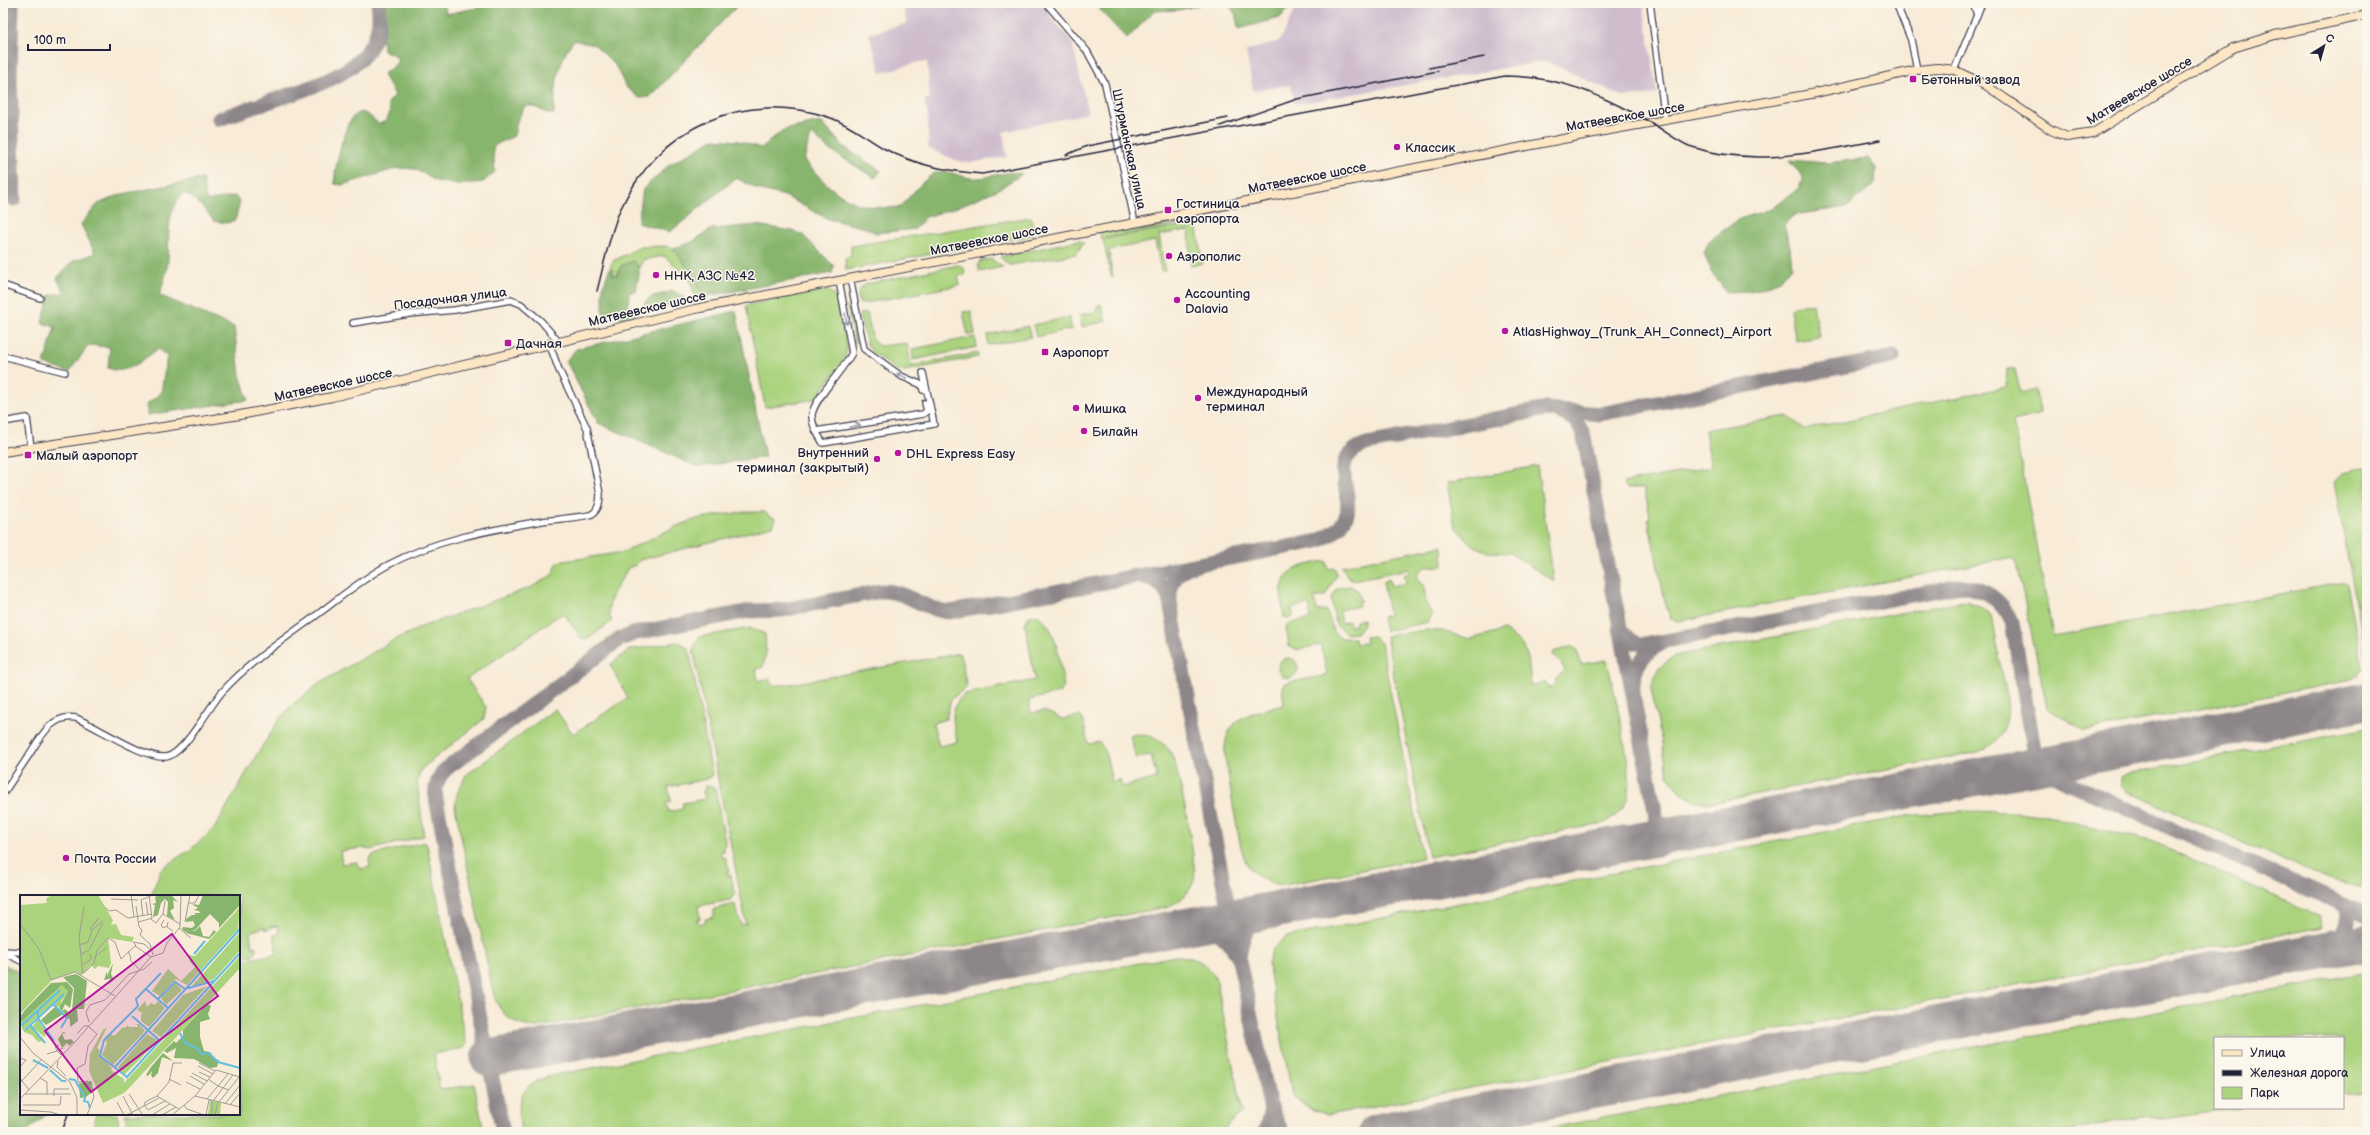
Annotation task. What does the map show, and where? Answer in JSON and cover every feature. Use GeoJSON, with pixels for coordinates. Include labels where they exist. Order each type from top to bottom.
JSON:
{"type":"FeatureCollection","features":[{"type":"Feature","properties":{"kind":"main road","name":"Матвеевское шоссе"},"geometry":{"type":"LineString","coordinates":[[3,452],[240,415],[332,397],[695,308],[1665,120],[1811,94],[1917,70],[1938,68],[1954,70],[1984,84],[2051,130],[2066,137],[2080,137],[2093,134],[2233,48],[2275,35],[2367,15]]}},
{"type":"Feature","properties":{"kind":"street","name":"Штурманская улица"},"geometry":{"type":"LineString","coordinates":[[1046,3],[1087,51],[1105,84],[1135,223]]}},
{"type":"Feature","properties":{"kind":"street"},"geometry":{"type":"LineString","coordinates":[[1650,3],[1665,120]]}},
{"type":"Feature","properties":{"kind":"street"},"geometry":{"type":"LineString","coordinates":[[1896,3],[1911,40],[1917,70]]}},
{"type":"Feature","properties":{"kind":"street"},"geometry":{"type":"LineString","coordinates":[[1973,3],[1977,15]]}},
{"type":"Feature","properties":{"kind":"street"},"geometry":{"type":"LineString","coordinates":[[1954,70],[1982,3]]}},
{"type":"Feature","properties":{"kind":"street"},"geometry":{"type":"LineString","coordinates":[[816,431],[923,414],[927,411],[922,385],[900,376],[864,349],[850,278]]}},
{"type":"Feature","properties":{"kind":"street"},"geometry":{"type":"LineString","coordinates":[[839,280],[852,353],[816,403],[812,414],[816,431],[823,443],[934,424],[923,373]]}},
{"type":"Feature","properties":{"kind":"street"},"geometry":{"type":"LineString","coordinates":[[3,285],[40,298]]}},
{"type":"Feature","properties":{"kind":"street","name":"Посадочная улица"},"geometry":{"type":"LineString","coordinates":[[353,323],[410,314],[455,310],[511,300],[521,304],[541,321],[558,341]]}},
{"type":"Feature","properties":{"kind":"street"},"geometry":{"type":"LineString","coordinates":[[3,794],[46,730],[60,719],[67,717],[76,718],[150,755],[163,758],[175,754],[222,692],[239,674],[377,571],[446,540],[530,523],[565,517],[587,517],[593,514],[600,501],[600,494],[590,439],[548,343]]}},
{"type":"Feature","properties":{"kind":"street"},"geometry":{"type":"LineString","coordinates":[[3,356],[65,372]]}},
{"type":"Feature","properties":{"kind":"street"},"geometry":{"type":"LineString","coordinates":[[3,422],[27,418],[31,448]]}},
{"type":"Feature","properties":{"kind":"street"},"geometry":{"type":"LineString","coordinates":[[3,952],[20,952]]}},
{"type":"Feature","properties":{"kind":"street"},"geometry":{"type":"LineString","coordinates":[[3,952],[20,960]]}},
{"type":"Feature","properties":{"kind":"shaded area"},"geometry":{"type":"Polygon","coordinates":[[[902,3],[1042,3],[1051,18],[1072,41],[1088,113],[1003,132],[1007,157],[968,163],[955,160],[928,148],[928,115],[924,100],[930,98],[927,62],[918,62],[881,73],[869,34],[907,23],[902,3]]]}},
{"type":"Feature","properties":{"kind":"shaded area"},"geometry":{"type":"Polygon","coordinates":[[[1298,3],[1643,3],[1657,94],[1624,97],[1546,61],[1295,104],[1291,85],[1253,91],[1246,51],[1280,41],[1298,3]]]}},
{"type":"Feature","properties":{"kind":"green space"},"geometry":{"type":"Polygon","coordinates":[[[3,3],[9,3],[7,32],[3,39],[3,3]]]}},
{"type":"Feature","properties":{"kind":"green space"},"geometry":{"type":"Polygon","coordinates":[[[380,3],[445,3],[446,14],[501,3],[740,3],[650,97],[639,98],[626,87],[615,65],[595,45],[574,40],[568,48],[560,66],[556,85],[554,114],[525,106],[517,121],[514,136],[497,144],[493,148],[495,172],[483,182],[457,185],[436,181],[415,169],[398,168],[342,185],[335,184],[336,168],[344,134],[353,117],[361,112],[379,124],[386,121],[390,112],[388,103],[395,95],[383,75],[395,65],[398,60],[396,56],[383,50],[380,3]]]}},
{"type":"Feature","properties":{"kind":"green space"},"geometry":{"type":"Polygon","coordinates":[[[1101,3],[1206,3],[1180,10],[1154,11],[1127,39],[1100,10],[1101,3]]]}},
{"type":"Feature","properties":{"kind":"green space"},"geometry":{"type":"Polygon","coordinates":[[[1216,3],[1292,3],[1280,18],[1238,29],[1236,15],[1229,5],[1216,3]]]}},
{"type":"Feature","properties":{"kind":"green space"},"geometry":{"type":"Polygon","coordinates":[[[821,122],[844,147],[881,171],[875,178],[828,149],[811,133],[804,160],[835,191],[856,203],[883,208],[900,207],[925,180],[938,172],[947,172],[970,178],[983,178],[1008,173],[1022,174],[999,189],[955,208],[926,217],[915,229],[876,233],[866,228],[828,219],[785,196],[757,189],[736,178],[670,232],[638,223],[643,189],[669,165],[713,139],[739,141],[761,148],[783,130],[821,122]]]}},
{"type":"Feature","properties":{"kind":"green space"},"geometry":{"type":"Polygon","coordinates":[[[1868,158],[1876,168],[1875,184],[1847,207],[1794,215],[1784,225],[1790,247],[1792,267],[1785,275],[1763,288],[1726,292],[1711,271],[1704,253],[1709,241],[1739,219],[1771,209],[1799,188],[1803,177],[1789,160],[1827,163],[1868,158]]]}},
{"type":"Feature","properties":{"kind":"green space"},"geometry":{"type":"Polygon","coordinates":[[[202,179],[206,201],[235,196],[240,203],[235,220],[227,223],[214,221],[197,202],[184,193],[177,200],[170,218],[167,269],[159,295],[234,327],[240,375],[248,400],[147,415],[147,404],[161,393],[167,356],[158,349],[134,366],[122,370],[108,368],[110,347],[89,345],[69,372],[44,364],[55,327],[42,323],[50,295],[65,293],[57,278],[73,261],[95,253],[81,224],[98,204],[122,194],[202,179]]]}},
{"type":"Feature","properties":{"kind":"green space"},"geometry":{"type":"Polygon","coordinates":[[[1197,215],[1198,220],[1101,239],[1100,232],[1197,215]]]}},
{"type":"Feature","properties":{"kind":"green space"},"geometry":{"type":"Polygon","coordinates":[[[1031,217],[1034,235],[846,270],[845,258],[851,256],[851,246],[1031,217]]]}},
{"type":"Feature","properties":{"kind":"green space"},"geometry":{"type":"Polygon","coordinates":[[[1196,223],[1203,263],[1191,266],[1189,230],[1159,235],[1165,271],[1161,271],[1155,241],[1109,250],[1113,278],[1111,275],[1103,239],[1196,223]]]}},
{"type":"Feature","properties":{"kind":"green space"},"geometry":{"type":"Polygon","coordinates":[[[756,225],[793,231],[803,235],[834,266],[832,273],[703,297],[689,270],[673,248],[690,243],[712,229],[756,225]]]}},
{"type":"Feature","properties":{"kind":"green space"},"geometry":{"type":"Polygon","coordinates":[[[1080,240],[1084,244],[1081,244],[1081,247],[1076,254],[1011,265],[1006,263],[1000,257],[1080,240]]]}},
{"type":"Feature","properties":{"kind":"green space"},"geometry":{"type":"Polygon","coordinates":[[[666,246],[673,249],[684,260],[689,267],[703,297],[695,296],[689,277],[664,256],[643,260],[639,268],[633,261],[621,266],[617,275],[612,275],[614,270],[609,270],[613,261],[640,247],[666,246]]]}},
{"type":"Feature","properties":{"kind":"green space"},"geometry":{"type":"Polygon","coordinates":[[[991,259],[1003,267],[979,272],[978,265],[980,261],[991,259]]]}},
{"type":"Feature","properties":{"kind":"green space"},"geometry":{"type":"Polygon","coordinates":[[[633,261],[638,267],[639,274],[636,290],[629,293],[628,305],[636,310],[636,315],[621,318],[619,315],[614,315],[612,310],[603,314],[603,287],[609,270],[614,270],[612,275],[617,275],[621,266],[633,261]]]}},
{"type":"Feature","properties":{"kind":"green space"},"geometry":{"type":"Polygon","coordinates":[[[958,265],[964,268],[965,275],[958,276],[960,285],[860,304],[858,293],[866,284],[958,265]]]}},
{"type":"Feature","properties":{"kind":"green space"},"geometry":{"type":"Polygon","coordinates":[[[828,290],[839,300],[847,350],[845,358],[816,399],[765,407],[746,305],[828,290]]]}},
{"type":"Feature","properties":{"kind":"green space"},"geometry":{"type":"Polygon","coordinates":[[[674,291],[685,298],[684,302],[646,310],[644,308],[645,302],[650,297],[674,291]]]}},
{"type":"Feature","properties":{"kind":"green space"},"geometry":{"type":"Polygon","coordinates":[[[1101,304],[1106,321],[1082,327],[1080,315],[1098,311],[1098,305],[1101,304]]]}},
{"type":"Feature","properties":{"kind":"green space"},"geometry":{"type":"Polygon","coordinates":[[[1813,304],[1819,337],[1796,341],[1790,309],[1793,306],[1813,304]]]}},
{"type":"Feature","properties":{"kind":"green space"},"geometry":{"type":"Polygon","coordinates":[[[847,306],[851,310],[856,343],[854,342],[847,306]]]}},
{"type":"Feature","properties":{"kind":"green space"},"geometry":{"type":"Polygon","coordinates":[[[736,311],[765,457],[698,467],[598,423],[566,361],[576,349],[736,311]]]}},
{"type":"Feature","properties":{"kind":"green space"},"geometry":{"type":"Polygon","coordinates":[[[971,311],[975,334],[968,335],[963,312],[971,311]]]}},
{"type":"Feature","properties":{"kind":"green space"},"geometry":{"type":"Polygon","coordinates":[[[867,313],[873,341],[879,346],[907,343],[911,366],[978,353],[978,357],[899,372],[872,352],[867,344],[859,314],[867,313]]]}},
{"type":"Feature","properties":{"kind":"green space"},"geometry":{"type":"Polygon","coordinates":[[[1069,317],[1072,329],[1036,337],[1033,325],[1069,317]]]}},
{"type":"Feature","properties":{"kind":"green space"},"geometry":{"type":"Polygon","coordinates":[[[1028,326],[1031,337],[988,345],[987,335],[1028,326]]]}},
{"type":"Feature","properties":{"kind":"green space"},"geometry":{"type":"Polygon","coordinates":[[[975,337],[977,347],[913,360],[912,349],[975,337]]]}},
{"type":"Feature","properties":{"kind":"green space"},"geometry":{"type":"Polygon","coordinates":[[[2007,370],[2015,370],[2021,393],[2035,389],[2041,414],[2013,421],[2053,636],[2345,582],[2347,584],[2363,667],[2359,676],[2353,680],[2084,731],[2047,708],[2017,564],[2014,559],[2010,558],[1679,621],[1671,619],[1666,606],[1648,519],[1650,516],[1644,488],[1627,488],[1623,483],[1711,467],[1705,430],[1787,416],[1805,429],[2006,387],[2007,370]]]}},
{"type":"Feature","properties":{"kind":"green space"},"geometry":{"type":"Polygon","coordinates":[[[1537,466],[1554,581],[1510,553],[1487,552],[1471,544],[1455,527],[1447,483],[1537,466]]]}},
{"type":"Feature","properties":{"kind":"green space"},"geometry":{"type":"Polygon","coordinates":[[[2367,467],[2367,662],[2334,482],[2342,473],[2367,467]]]}},
{"type":"Feature","properties":{"kind":"green space"},"geometry":{"type":"Polygon","coordinates":[[[743,512],[765,512],[770,517],[775,518],[773,526],[640,560],[636,565],[628,568],[613,594],[609,608],[609,615],[612,621],[587,640],[581,638],[565,615],[561,614],[467,679],[486,707],[484,719],[421,769],[417,782],[424,836],[370,850],[364,848],[340,851],[342,864],[357,862],[361,869],[370,867],[369,859],[373,855],[425,842],[427,845],[466,1044],[464,1048],[434,1054],[440,1090],[474,1084],[484,1132],[128,1132],[125,1115],[240,1115],[240,961],[277,954],[274,935],[279,934],[278,926],[270,927],[270,929],[265,930],[264,927],[250,932],[252,947],[256,946],[256,951],[253,955],[240,957],[240,948],[242,948],[240,937],[240,895],[151,895],[161,869],[191,849],[214,829],[256,756],[279,720],[292,705],[320,683],[392,641],[424,626],[532,587],[552,575],[558,562],[624,552],[679,525],[700,518],[743,512]]]}},
{"type":"Feature","properties":{"kind":"green space"},"geometry":{"type":"Polygon","coordinates":[[[1442,546],[1443,566],[1425,567],[1417,575],[1420,583],[1424,586],[1426,603],[1432,615],[1428,622],[1385,631],[1382,617],[1389,615],[1383,582],[1389,579],[1391,586],[1406,583],[1404,575],[1409,573],[1408,569],[1354,580],[1347,576],[1342,566],[1442,546]]]}},
{"type":"Feature","properties":{"kind":"green space"},"geometry":{"type":"Polygon","coordinates":[[[1326,561],[1328,569],[1335,568],[1337,575],[1325,596],[1314,598],[1317,611],[1325,610],[1334,632],[1340,638],[1355,638],[1356,644],[1366,643],[1365,637],[1374,636],[1381,643],[1423,858],[1285,885],[1264,880],[1255,874],[1248,866],[1244,858],[1225,758],[1225,744],[1228,733],[1241,718],[1261,710],[1284,705],[1282,686],[1286,683],[1327,675],[1321,645],[1295,650],[1289,646],[1286,627],[1288,624],[1311,619],[1309,604],[1292,608],[1293,616],[1289,619],[1284,618],[1282,603],[1283,583],[1292,571],[1301,567],[1326,561]]]}},
{"type":"Feature","properties":{"kind":"green space"},"geometry":{"type":"Polygon","coordinates":[[[1350,586],[1357,590],[1361,601],[1358,602],[1359,606],[1339,610],[1342,623],[1349,621],[1350,626],[1356,625],[1356,621],[1363,619],[1363,624],[1356,633],[1347,634],[1336,625],[1331,599],[1338,588],[1350,586]]]}},
{"type":"Feature","properties":{"kind":"green space"},"geometry":{"type":"Polygon","coordinates":[[[1964,601],[1975,604],[1985,610],[1992,620],[1995,630],[1998,655],[2007,696],[2008,710],[2006,723],[2001,735],[1992,745],[1978,752],[1715,802],[1693,799],[1681,792],[1672,781],[1668,774],[1651,688],[1658,669],[1674,656],[1964,601]]]}},
{"type":"Feature","properties":{"kind":"green space"},"geometry":{"type":"Polygon","coordinates":[[[1037,615],[1050,629],[1054,638],[1064,687],[1059,693],[1029,700],[1031,713],[1044,711],[1063,719],[1079,716],[1083,719],[1088,744],[1099,742],[1105,750],[1112,782],[1120,780],[1122,787],[1157,778],[1151,755],[1136,758],[1130,735],[1141,734],[1157,739],[1170,751],[1178,774],[1193,856],[1194,880],[1190,889],[1180,900],[1167,907],[537,1027],[522,1025],[505,1015],[494,996],[455,807],[457,794],[466,775],[555,709],[573,734],[628,698],[610,665],[629,650],[677,642],[689,649],[712,775],[707,779],[668,787],[671,801],[666,803],[669,812],[682,809],[683,803],[705,799],[703,791],[706,786],[710,785],[715,788],[725,841],[724,851],[720,853],[721,857],[725,857],[730,871],[727,872],[728,876],[731,875],[735,894],[730,900],[698,906],[700,919],[697,920],[698,924],[706,922],[705,919],[714,917],[714,909],[735,904],[741,925],[746,924],[693,649],[699,637],[750,628],[765,634],[766,652],[763,667],[756,669],[758,681],[769,678],[772,685],[785,685],[960,653],[967,687],[951,699],[946,719],[933,723],[939,746],[957,742],[953,722],[954,710],[959,699],[965,694],[1035,680],[1025,623],[1029,616],[1037,615]]]}},
{"type":"Feature","properties":{"kind":"green space"},"geometry":{"type":"Polygon","coordinates":[[[1425,630],[1442,631],[1470,639],[1504,630],[1513,636],[1524,648],[1528,660],[1531,686],[1545,682],[1549,688],[1557,684],[1555,679],[1565,670],[1558,659],[1552,655],[1553,652],[1573,646],[1577,650],[1581,664],[1607,660],[1629,770],[1628,797],[1619,813],[1604,823],[1429,857],[1386,636],[1425,630]]]}},
{"type":"Feature","properties":{"kind":"green space"},"geometry":{"type":"Polygon","coordinates":[[[1288,658],[1295,661],[1298,668],[1295,675],[1288,678],[1281,675],[1278,668],[1281,661],[1288,658]]]}},
{"type":"Feature","properties":{"kind":"green space"},"geometry":{"type":"Polygon","coordinates":[[[2367,728],[2367,889],[2337,882],[2314,873],[2126,791],[2121,786],[2121,777],[2126,774],[2367,728]]]}},
{"type":"Feature","properties":{"kind":"green space"},"geometry":{"type":"Polygon","coordinates":[[[1961,811],[2015,812],[2043,815],[2151,841],[2319,916],[2322,927],[1328,1115],[1308,1108],[1292,1095],[1268,963],[1272,950],[1285,937],[1907,816],[1961,811]]]}},
{"type":"Feature","properties":{"kind":"green space"},"geometry":{"type":"Polygon","coordinates":[[[1176,956],[1196,959],[1201,962],[1210,970],[1217,982],[1242,1112],[1222,1132],[521,1132],[519,1112],[522,1096],[525,1090],[539,1080],[550,1076],[1176,956]]]}},
{"type":"Feature","properties":{"kind":"green space"},"geometry":{"type":"Polygon","coordinates":[[[3,964],[20,972],[20,1115],[46,1115],[26,1132],[3,1132],[3,964]]]}},
{"type":"Feature","properties":{"kind":"green space"},"geometry":{"type":"Polygon","coordinates":[[[2367,972],[2367,1090],[2344,1094],[2344,1037],[2214,1037],[2214,1109],[2235,1109],[2162,1119],[2142,1116],[2062,1132],[1529,1132],[2367,972]]]}},
{"type":"Feature","properties":{"kind":"green space"},"geometry":{"type":"Polygon","coordinates":[[[96,1115],[117,1115],[120,1130],[114,1132],[92,1132],[96,1115]]]}},
{"type":"Feature","properties":{"kind":"taxiway"},"geometry":{"type":"LineString","coordinates":[[12,3],[10,77],[14,199]]}},
{"type":"Feature","properties":{"kind":"taxiway"},"geometry":{"type":"LineString","coordinates":[[219,119],[303,90],[337,76],[352,66],[365,54],[374,40],[379,23],[378,3]]}},
{"type":"Feature","properties":{"kind":"taxiway"},"geometry":{"type":"LineString","coordinates":[[503,1132],[435,791],[438,779],[446,769],[620,639],[636,633],[750,611],[782,610],[882,591],[899,594],[932,608],[950,612],[1318,541],[1339,527],[1345,519],[1348,504],[1344,466],[1347,458],[1354,450],[1366,444],[1546,409],[1600,414],[1893,357]]}},
{"type":"Feature","properties":{"kind":"taxiway"},"geometry":{"type":"LineString","coordinates":[[1560,411],[1575,420],[1583,433],[1660,837]]}},
{"type":"Feature","properties":{"kind":"taxiway"},"geometry":{"type":"LineString","coordinates":[[1140,576],[1155,581],[1159,584],[1166,592],[1170,602],[1170,591],[1176,577],[1189,567]]}},
{"type":"Feature","properties":{"kind":"taxiway"},"geometry":{"type":"LineString","coordinates":[[1620,629],[1632,641],[1640,644],[1649,644],[1961,586],[1978,589],[1992,596],[1998,601],[2012,622],[2037,766],[2069,783],[2367,915]]}},
{"type":"Feature","properties":{"kind":"taxiway"},"geometry":{"type":"LineString","coordinates":[[1170,602],[1230,918],[1271,1110],[1265,1132]]}},
{"type":"Feature","properties":{"kind":"taxiway"},"geometry":{"type":"LineString","coordinates":[[1633,686],[1635,673],[1641,661],[1650,651],[1661,644]]}},
{"type":"Feature","properties":{"kind":"taxiway"},"geometry":{"type":"LineString","coordinates":[[2323,951],[2335,943],[2347,925],[2348,918],[2344,904]]}},
{"type":"Feature","properties":{"kind":"taxiway"},"geometry":{"type":"LineString","coordinates":[[1240,952],[1245,933],[1249,927],[1263,914],[1270,911]]}},
{"type":"Feature","properties":{"kind":"taxiway"},"geometry":{"type":"LineString","coordinates":[[1197,925],[1219,934],[1232,946],[1235,952]]}},
{"type":"Feature","properties":{"kind":"taxiway"},"geometry":{"type":"LineString","coordinates":[[1271,1110],[1282,1132]]}},
{"type":"Feature","properties":{"kind":"runway"},"geometry":{"type":"LineString","coordinates":[[489,1058],[2037,766],[2367,701]]}},
{"type":"Feature","properties":{"kind":"runway"},"geometry":{"type":"LineString","coordinates":[[1377,1132],[2367,942]]}},
{"type":"Feature","properties":{"kind":"railway"},"geometry":{"type":"LineString","coordinates":[[1429,68],[1484,57]]}},
{"type":"Feature","properties":{"kind":"railway"},"geometry":{"type":"LineString","coordinates":[[1220,126],[1297,99],[1438,71]]}},
{"type":"Feature","properties":{"kind":"railway"},"geometry":{"type":"LineString","coordinates":[[597,291],[610,240],[620,210],[637,181],[657,156],[681,136],[708,121],[736,112],[767,108],[799,110],[831,118],[851,128],[883,148],[907,159],[943,169],[982,174],[1505,76],[1544,80],[1580,89],[1630,111],[1689,146],[1713,153],[1737,156],[1785,156],[1880,140]]}},
{"type":"Feature","properties":{"kind":"railway"},"geometry":{"type":"LineString","coordinates":[[1066,155],[1087,146],[1228,118]]}},
{"type":"Feature","properties":{"kind":"railway"},"geometry":{"type":"LineString","coordinates":[[62,1132],[68,1115]]}},
{"type":"Feature","properties":{"kind":"place","name":"Бетонный завод"},"geometry":{"type":"Point","coordinates":[1913,79]}},
{"type":"Feature","properties":{"kind":"place","name":"Классик"},"geometry":{"type":"Point","coordinates":[1397,147]}},
{"type":"Feature","properties":{"kind":"place","name":"Гостиница аэропорта"},"geometry":{"type":"Point","coordinates":[1168,210]}},
{"type":"Feature","properties":{"kind":"place","name":"Аэрополис"},"geometry":{"type":"Point","coordinates":[1169,256]}},
{"type":"Feature","properties":{"kind":"place","name":"ННК, АЗС №42"},"geometry":{"type":"Point","coordinates":[656,275]}},
{"type":"Feature","properties":{"kind":"place","name":"Accounting Dalavia"},"geometry":{"type":"Point","coordinates":[1177,300]}},
{"type":"Feature","properties":{"kind":"place","name":"AtlasHighway_(Trunk_AH_Connect)_Airport"},"geometry":{"type":"Point","coordinates":[1505,331]}},
{"type":"Feature","properties":{"kind":"place","name":"Дачная"},"geometry":{"type":"Point","coordinates":[508,343]}},
{"type":"Feature","properties":{"kind":"place","name":"Аэропорт"},"geometry":{"type":"Point","coordinates":[1045,352]}},
{"type":"Feature","properties":{"kind":"place","name":"Международный терминал"},"geometry":{"type":"Point","coordinates":[1198,398]}},
{"type":"Feature","properties":{"kind":"place","name":"Мишка"},"geometry":{"type":"Point","coordinates":[1076,408]}},
{"type":"Feature","properties":{"kind":"place","name":"Билайн"},"geometry":{"type":"Point","coordinates":[1084,431]}},
{"type":"Feature","properties":{"kind":"place","name":"DHL Express Easy"},"geometry":{"type":"Point","coordinates":[898,453]}},
{"type":"Feature","properties":{"kind":"place","name":"Малый аэропорт"},"geometry":{"type":"Point","coordinates":[28,455]}},
{"type":"Feature","properties":{"kind":"place","name":"Внутренний терминал (закрытый)"},"geometry":{"type":"Point","coordinates":[877,459]}},
{"type":"Feature","properties":{"kind":"place","name":"Почта России"},"geometry":{"type":"Point","coordinates":[66,858]}}]}
